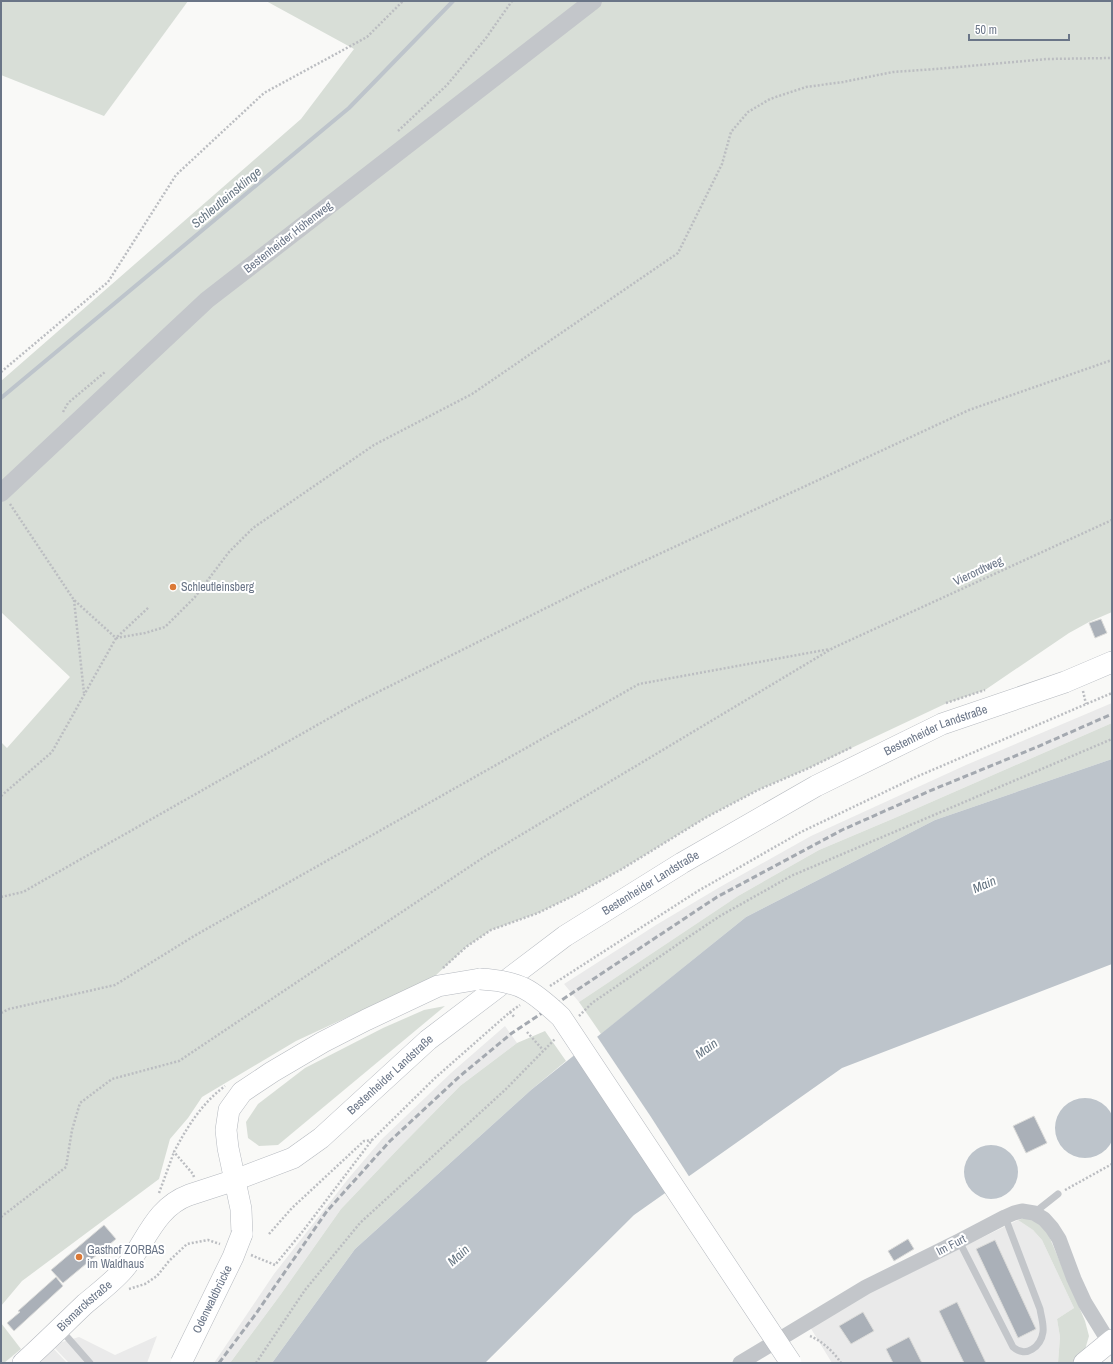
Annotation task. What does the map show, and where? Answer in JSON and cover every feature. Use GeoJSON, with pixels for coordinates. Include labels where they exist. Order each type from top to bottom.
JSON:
{"type":"FeatureCollection","features":[{"type":"Feature","properties":{"kind":"main road","name":"Bestenheider Landstraße"},"geometry":{"type":"LineString","coordinates":[[235,1180],[293,1158],[321,1138],[428,1040],[565,936],[682,864],[816,786],[942,724],[1065,682],[1112,662]]}},
{"type":"Feature","properties":{"kind":"main road"},"geometry":{"type":"LineString","coordinates":[[238,1245],[241,1209],[226,1130],[229,1110],[242,1092],[272,1072],[323,1042],[438,986],[480,979],[499,980],[516,984],[544,1001],[561,1017],[791,1363]]}},
{"type":"Feature","properties":{"kind":"main road","name":"Bismarckstraße"},"geometry":{"type":"LineString","coordinates":[[23,1363],[123,1270],[140,1248],[151,1226],[168,1207],[189,1194],[235,1180]]}},
{"type":"Feature","properties":{"kind":"main road","name":"Odenwaldbrücke"},"geometry":{"type":"LineString","coordinates":[[181,1363],[238,1245]]}},
{"type":"Feature","properties":{"kind":"main road"},"geometry":{"type":"LineString","coordinates":[[1084,1363],[1110,1341]]}},
{"type":"Feature","properties":{"kind":"street","name":"Bestenheider Höhenweg"},"geometry":{"type":"LineString","coordinates":[[1,492],[207,300],[593,1]]}},
{"type":"Feature","properties":{"kind":"street","name":"Im Furt"},"geometry":{"type":"LineString","coordinates":[[740,1363],[866,1287],[1014,1212],[1022,1211],[1034,1213]]}},
{"type":"Feature","properties":{"kind":"street"},"geometry":{"type":"LineString","coordinates":[[1034,1213],[1044,1219],[1059,1239],[1074,1280],[1085,1303],[1110,1341]]}},
{"type":"Feature","properties":{"kind":"lane"},"geometry":{"type":"LineString","coordinates":[[1034,1213],[1058,1194]]}},
{"type":"Feature","properties":{"kind":"lane"},"geometry":{"type":"LineString","coordinates":[[959,1241],[1013,1347],[1017,1351],[1021,1352],[1030,1350],[1037,1345],[1041,1339],[1043,1324],[1040,1309],[1004,1217]]}},
{"type":"Feature","properties":{"kind":"lane"},"geometry":{"type":"LineString","coordinates":[[60,1328],[90,1363]]}},
{"type":"Feature","properties":{"kind":"path"},"geometry":{"type":"LineString","coordinates":[[1,372],[108,282],[176,176],[264,93],[367,37],[403,1]]}},
{"type":"Feature","properties":{"kind":"path"},"geometry":{"type":"LineString","coordinates":[[116,638],[145,633],[165,627],[195,597],[229,552],[253,528],[374,445],[472,394],[678,254],[722,164],[731,132],[748,112],[770,99],[806,87],[843,82],[893,72],[936,70],[1047,59],[1112,58]]}},
{"type":"Feature","properties":{"kind":"path"},"geometry":{"type":"LineString","coordinates":[[1,897],[23,892],[356,703],[586,588],[969,410],[1112,360]]}},
{"type":"Feature","properties":{"kind":"path"},"geometry":{"type":"LineString","coordinates":[[1,492],[74,600],[116,638]]}},
{"type":"Feature","properties":{"kind":"path","name":"Vierordtweg"},"geometry":{"type":"LineString","coordinates":[[833,648],[1112,520]]}},
{"type":"Feature","properties":{"kind":"path"},"geometry":{"type":"LineString","coordinates":[[74,600],[84,693]]}},
{"type":"Feature","properties":{"kind":"path"},"geometry":{"type":"LineString","coordinates":[[1,796],[52,752],[116,638],[149,607]]}},
{"type":"Feature","properties":{"kind":"path"},"geometry":{"type":"LineString","coordinates":[[1,1013],[9,1009],[115,985],[201,932],[639,684],[833,648]]}},
{"type":"Feature","properties":{"kind":"path"},"geometry":{"type":"LineString","coordinates":[[1,1217],[66,1167],[72,1130],[80,1103],[112,1079],[179,1061],[484,857],[833,648]]}},
{"type":"Feature","properties":{"kind":"path"},"geometry":{"type":"LineString","coordinates":[[940,706],[985,690]]}},
{"type":"Feature","properties":{"kind":"path"},"geometry":{"type":"LineString","coordinates":[[549,986],[698,891],[801,832],[916,777],[1112,693]]}},
{"type":"Feature","properties":{"kind":"path"},"geometry":{"type":"LineString","coordinates":[[576,1019],[592,1003],[720,916],[791,876],[1112,739]]}},
{"type":"Feature","properties":{"kind":"path"},"geometry":{"type":"LineString","coordinates":[[438,986],[434,977],[445,965],[466,947],[491,930],[538,914],[622,869],[725,807],[758,790],[810,768],[855,746]]}},
{"type":"Feature","properties":{"kind":"path"},"geometry":{"type":"LineString","coordinates":[[109,1283],[123,1290],[145,1284],[157,1276],[168,1261],[187,1244],[208,1240],[238,1245],[275,1265],[303,1231],[372,1140],[435,1078],[510,1012],[523,1004]]}},
{"type":"Feature","properties":{"kind":"path"},"geometry":{"type":"LineString","coordinates":[[510,1012],[515,1018]]}},
{"type":"Feature","properties":{"kind":"path"},"geometry":{"type":"LineString","coordinates":[[528,1032],[543,1050]]}},
{"type":"Feature","properties":{"kind":"path"},"geometry":{"type":"LineString","coordinates":[[256,1363],[305,1290],[360,1223],[506,1089],[559,1035]]}},
{"type":"Feature","properties":{"kind":"path"},"geometry":{"type":"LineString","coordinates":[[269,1234],[292,1208],[364,1142],[372,1140]]}},
{"type":"Feature","properties":{"kind":"path"},"geometry":{"type":"LineString","coordinates":[[158,1197],[174,1152]]}},
{"type":"Feature","properties":{"kind":"path"},"geometry":{"type":"LineString","coordinates":[[1058,1194],[1112,1164]]}},
{"type":"Feature","properties":{"kind":"path"},"geometry":{"type":"LineString","coordinates":[[794,1330],[816,1338],[836,1355],[841,1363]]}},
{"type":"Feature","properties":{"kind":"shaded area"},"geometry":{"type":"Polygon","coordinates":[[[1,1],[188,1],[104,116],[1,75],[1,1]]]}},
{"type":"Feature","properties":{"kind":"shaded area"},"geometry":{"type":"Polygon","coordinates":[[[266,1],[1112,1],[1112,612],[1069,633],[985,690],[947,703],[809,768],[758,790],[705,818],[622,869],[573,896],[538,913],[491,930],[466,947],[434,977],[296,1041],[202,1097],[188,1118],[170,1139],[159,1179],[22,1281],[1,1306],[1,742],[7,748],[70,677],[1,612],[1,381],[301,119],[354,49],[266,1]]]}},
{"type":"Feature","properties":{"kind":"shaded area"},"geometry":{"type":"Polygon","coordinates":[[[1112,703],[1112,723],[819,850],[738,896],[579,1002],[564,984],[656,925],[811,836],[966,765],[1112,703]]]}},
{"type":"Feature","properties":{"kind":"shaded area"},"geometry":{"type":"Polygon","coordinates":[[[1112,723],[1112,759],[935,820],[746,917],[601,1034],[579,1002],[738,896],[819,850],[1112,723]]]}},
{"type":"Feature","properties":{"kind":"shaded area"},"geometry":{"type":"Polygon","coordinates":[[[445,1006],[278,1145],[259,1146],[248,1138],[246,1122],[258,1104],[305,1068],[383,1028],[424,1010],[445,1006]]]}},
{"type":"Feature","properties":{"kind":"shaded area"},"geometry":{"type":"Polygon","coordinates":[[[505,1026],[517,1043],[460,1086],[341,1209],[230,1363],[214,1363],[274,1274],[348,1179],[382,1139],[451,1073],[505,1026]]]}},
{"type":"Feature","properties":{"kind":"shaded area"},"geometry":{"type":"Polygon","coordinates":[[[545,1031],[566,1061],[531,1090],[355,1249],[272,1363],[230,1363],[341,1209],[460,1086],[517,1043],[545,1031]]]}},
{"type":"Feature","properties":{"kind":"shaded area"},"geometry":{"type":"Polygon","coordinates":[[[1028,1217],[1035,1220],[1046,1229],[1085,1321],[1089,1336],[1084,1353],[1077,1363],[1058,1363],[1060,1337],[1057,1319],[1074,1308],[1042,1240],[1033,1230],[1018,1220],[1028,1217]]]}},
{"type":"Feature","properties":{"kind":"shaded area"},"geometry":{"type":"Polygon","coordinates":[[[1018,1220],[1033,1230],[1042,1240],[1074,1308],[1057,1319],[1060,1337],[1058,1363],[832,1363],[810,1327],[865,1295],[1018,1220]]]}},
{"type":"Feature","properties":{"kind":"shaded area"},"geometry":{"type":"Polygon","coordinates":[[[1,1323],[21,1349],[4,1363],[1,1363],[1,1323]]]}},
{"type":"Feature","properties":{"kind":"shaded area"},"geometry":{"type":"Polygon","coordinates":[[[157,1336],[147,1363],[69,1363],[52,1345],[79,1337],[115,1355],[157,1336]]]}},
{"type":"Feature","properties":{"kind":"shaded area"},"geometry":{"type":"Polygon","coordinates":[[[51,1346],[67,1363],[31,1363],[51,1346]]]}},
{"type":"Feature","properties":{"kind":"water","name":"Main"},"geometry":{"type":"Polygon","coordinates":[[[1112,759],[1112,964],[842,1068],[634,1215],[485,1363],[272,1363],[355,1249],[531,1090],[746,917],[935,820],[1112,759]]]}},
{"type":"Feature","properties":{"kind":"water"},"geometry":{"type":"Polygon","coordinates":[[[1085,1098],[1102,1103],[1110,1111],[1115,1128],[1110,1145],[1102,1153],[1085,1158],[1068,1153],[1060,1145],[1055,1128],[1060,1111],[1068,1103],[1085,1098]]]}},
{"type":"Feature","properties":{"kind":"water"},"geometry":{"type":"Polygon","coordinates":[[[991,1145],[1001,1147],[1010,1153],[1016,1162],[1018,1172],[1016,1182],[1010,1191],[1001,1197],[991,1199],[981,1197],[972,1191],[966,1182],[964,1172],[966,1162],[972,1153],[981,1147],[991,1145]]]}},
{"type":"Feature","properties":{"kind":"pier"},"geometry":{"type":"Polygon","coordinates":[[[596,1035],[690,1178],[667,1194],[573,1053],[596,1035]]]}},
{"type":"Feature","properties":{"kind":"building"},"geometry":{"type":"Polygon","coordinates":[[[1101,619],[1107,633],[1095,638],[1089,623],[1101,619]]]}},
{"type":"Feature","properties":{"kind":"building"},"geometry":{"type":"Polygon","coordinates":[[[1034,1116],[1047,1143],[1026,1153],[1013,1126],[1034,1116]]]}},
{"type":"Feature","properties":{"kind":"building"},"geometry":{"type":"Polygon","coordinates":[[[104,1225],[116,1239],[63,1283],[51,1270],[104,1225]]]}},
{"type":"Feature","properties":{"kind":"building"},"geometry":{"type":"Polygon","coordinates":[[[908,1239],[914,1249],[894,1261],[888,1251],[908,1239]]]}},
{"type":"Feature","properties":{"kind":"building"},"geometry":{"type":"Polygon","coordinates":[[[995,1240],[1036,1329],[1018,1338],[976,1249],[995,1240]]]}},
{"type":"Feature","properties":{"kind":"building"},"geometry":{"type":"Polygon","coordinates":[[[56,1277],[63,1286],[14,1331],[7,1323],[20,1312],[18,1311],[56,1277]]]}},
{"type":"Feature","properties":{"kind":"building"},"geometry":{"type":"Polygon","coordinates":[[[957,1302],[986,1363],[964,1363],[939,1311],[957,1302]]]}},
{"type":"Feature","properties":{"kind":"building"},"geometry":{"type":"Polygon","coordinates":[[[863,1312],[874,1331],[851,1344],[839,1326],[863,1312]]]}},
{"type":"Feature","properties":{"kind":"building"},"geometry":{"type":"Polygon","coordinates":[[[909,1337],[922,1363],[893,1363],[886,1349],[909,1337]]]}},
{"type":"Feature","properties":{"kind":"waterway","name":"Schleutleinsklinge"},"geometry":{"type":"LineString","coordinates":[[1,398],[349,108],[453,1]]}},
{"type":"Feature","properties":{"kind":"railway"},"geometry":{"type":"LineString","coordinates":[[219,1363],[255,1315],[327,1211],[390,1141],[460,1076],[512,1033],[717,897],[842,830],[932,790],[1037,747],[1112,714]]}},
{"type":"Feature","properties":{"kind":"place","name":"Schleutleinsberg"},"geometry":{"type":"Point","coordinates":[173,587]}},
{"type":"Feature","properties":{"kind":"place","name":"Gasthof ZORBAS im Waldhaus"},"geometry":{"type":"Point","coordinates":[79,1257]}}]}
